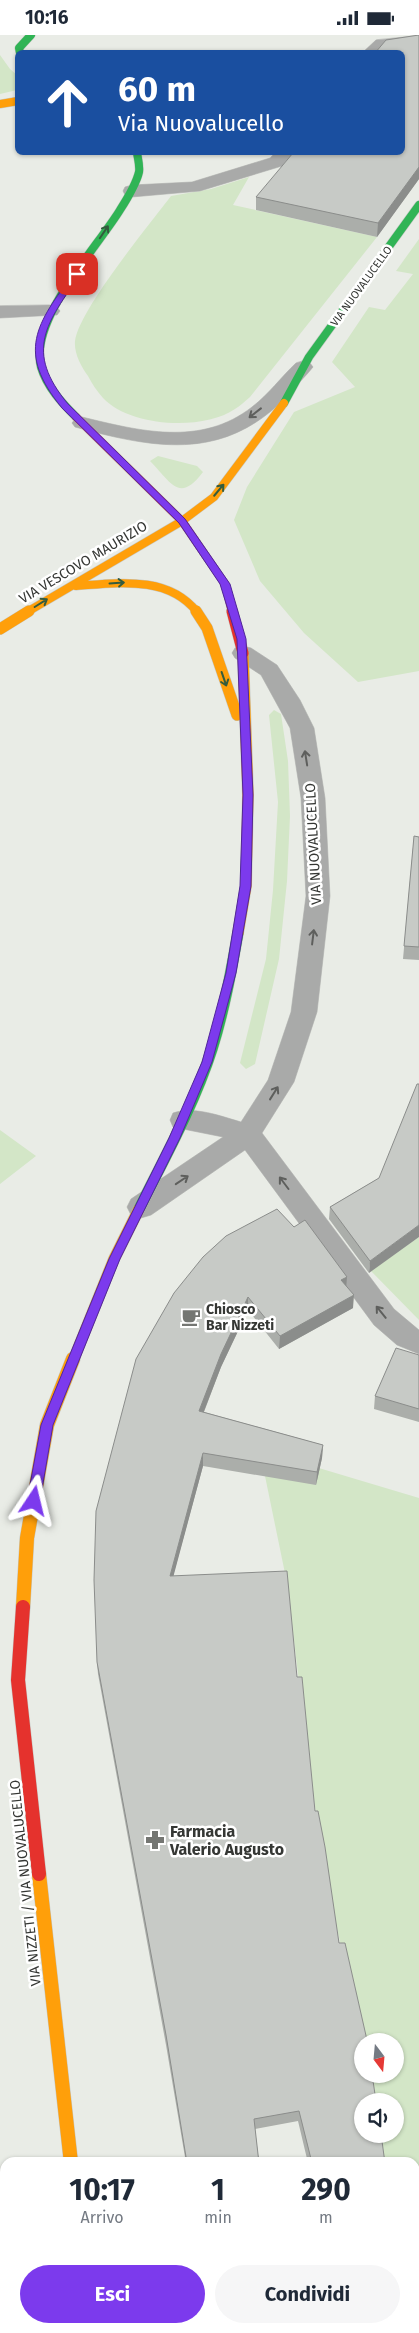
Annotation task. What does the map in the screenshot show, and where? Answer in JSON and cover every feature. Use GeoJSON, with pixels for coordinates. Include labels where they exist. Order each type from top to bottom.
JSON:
{"type":"FeatureCollection","features":[{"type":"Feature","properties":{"kind":"main road"},"geometry":{"type":"LineString","coordinates":[[20,50],[31,35]]}},
{"type":"Feature","properties":{"kind":"main road"},"geometry":{"type":"LineString","coordinates":[[0,105],[15,102]]}},
{"type":"Feature","properties":{"kind":"main road"},"geometry":{"type":"LineString","coordinates":[[138,155],[141,159],[140,172],[132,191],[50,311],[40,336],[39,353],[42,370],[50,388],[82,423],[182,521],[225,584],[241,639],[248,795],[246,886],[226,991],[207,1062],[183,1120]]}},
{"type":"Feature","properties":{"kind":"main road","name":"VIA NUOVALUCELLO"},"geometry":{"type":"LineString","coordinates":[[182,521],[214,497],[240,465],[288,398],[303,367],[419,205]]}},
{"type":"Feature","properties":{"kind":"main road","name":"VIA VESCOVO MAURIZIO"},"geometry":{"type":"LineString","coordinates":[[0,629],[68,586],[182,521]]}},
{"type":"Feature","properties":{"kind":"main road"},"geometry":{"type":"LineString","coordinates":[[68,586],[131,582],[157,586],[180,594],[196,608],[208,632],[246,740]]}},
{"type":"Feature","properties":{"kind":"main road","name":"VIA NIZZETI / VIA NUOVALUCELLO"},"geometry":{"type":"LineString","coordinates":[[70,2157],[13,1681],[27,1539],[47,1425],[114,1259],[142,1207],[183,1120]]}},
{"type":"Feature","properties":{"kind":"street"},"geometry":{"type":"LineString","coordinates":[[374,50],[382,44],[419,41]]}},
{"type":"Feature","properties":{"kind":"street"},"geometry":{"type":"LineString","coordinates":[[132,191],[193,187],[276,162],[282,155]]}},
{"type":"Feature","properties":{"kind":"street"},"geometry":{"type":"LineString","coordinates":[[0,312],[50,311]]}},
{"type":"Feature","properties":{"kind":"street"},"geometry":{"type":"LineString","coordinates":[[82,423],[150,439],[170,440],[210,435],[255,415],[303,367]]}},
{"type":"Feature","properties":{"kind":"street","name":"VIA NUOVALUCELLO"},"geometry":{"type":"LineString","coordinates":[[243,653],[269,670],[288,700],[302,728],[313,799],[318,896],[304,1012],[281,1082],[248,1134]]}},
{"type":"Feature","properties":{"kind":"street"},"geometry":{"type":"LineString","coordinates":[[183,1120],[211,1124],[248,1134],[384,1317],[407,1337],[419,1342]]}},
{"type":"Feature","properties":{"kind":"street"},"geometry":{"type":"LineString","coordinates":[[142,1207],[248,1134]]}},
{"type":"Feature","properties":{"kind":"green space"},"geometry":{"type":"Polygon","coordinates":[[[0,55],[15,73],[15,90],[0,94],[0,55]]]}},
{"type":"Feature","properties":{"kind":"green space"},"geometry":{"type":"Polygon","coordinates":[[[249,177],[233,205],[377,237],[250,397],[237,408],[205,421],[167,423],[148,420],[115,408],[97,390],[77,355],[75,341],[79,327],[89,309],[116,268],[171,196],[211,189],[249,177]]]}},
{"type":"Feature","properties":{"kind":"green space"},"geometry":{"type":"Polygon","coordinates":[[[419,239],[419,671],[358,682],[304,633],[260,581],[234,520],[247,487],[294,412],[355,387],[332,362],[369,307],[385,310],[413,274],[396,271],[419,239]]]}},
{"type":"Feature","properties":{"kind":"green space"},"geometry":{"type":"Polygon","coordinates":[[[158,456],[197,466],[203,472],[188,487],[181,488],[175,486],[150,461],[158,456]]]}},
{"type":"Feature","properties":{"kind":"green space"},"geometry":{"type":"Polygon","coordinates":[[[274,710],[281,714],[288,761],[290,816],[287,881],[279,959],[255,1064],[246,1069],[240,1063],[266,959],[273,890],[278,802],[269,715],[274,710]]]}},
{"type":"Feature","properties":{"kind":"green space"},"geometry":{"type":"Polygon","coordinates":[[[0,1130],[36,1156],[0,1184],[0,1130]]]}},
{"type":"Feature","properties":{"kind":"green space"},"geometry":{"type":"Polygon","coordinates":[[[419,1237],[419,1320],[371,1271],[419,1237]]]}},
{"type":"Feature","properties":{"kind":"green space"},"geometry":{"type":"Polygon","coordinates":[[[262,1451],[419,1498],[419,2157],[382,2157],[380,2143],[404,2143],[404,2093],[374,2093],[372,2083],[404,2083],[404,2033],[361,2033],[329,1894],[311,1781],[287,1583],[265,1476],[262,1451]]]}},
{"type":"Feature","properties":{"kind":"building"},"geometry":{"type":"Polygon","coordinates":[[[419,35],[419,167],[378,223],[256,197],[291,155],[405,155],[405,50],[378,50],[386,40],[419,35]]]}},
{"type":"Feature","properties":{"kind":"building"},"geometry":{"type":"Polygon","coordinates":[[[414,836],[419,837],[419,947],[404,946],[414,836]]]}},
{"type":"Feature","properties":{"kind":"building"},"geometry":{"type":"Polygon","coordinates":[[[417,1084],[419,1084],[419,1225],[370,1261],[330,1207],[379,1178],[417,1084]]]}},
{"type":"Feature","properties":{"kind":"building"},"geometry":{"type":"Polygon","coordinates":[[[277,1209],[294,1227],[305,1220],[347,1277],[341,1280],[354,1295],[280,1336],[248,1297],[221,1354],[199,1411],[323,1445],[317,1472],[203,1453],[170,1576],[287,1571],[297,1677],[302,1677],[315,1811],[318,1811],[325,1847],[339,1943],[345,1943],[365,2033],[354,2033],[354,2083],[373,2083],[375,2093],[354,2093],[354,2143],[382,2143],[384,2157],[310,2157],[299,2111],[254,2119],[258,2157],[186,2157],[166,2035],[97,1662],[94,1580],[96,1511],[136,1359],[174,1293],[203,1257],[226,1236],[277,1209]]]}},
{"type":"Feature","properties":{"kind":"building"},"geometry":{"type":"Polygon","coordinates":[[[396,1348],[419,1355],[419,1409],[375,1396],[396,1348]]]}},
{"type":"Feature","properties":{"kind":"traffic: fast"},"geometry":{"type":"LineString","coordinates":[[19,50],[19,48],[31,35]]}},
{"type":"Feature","properties":{"kind":"traffic: fast"},"geometry":{"type":"LineString","coordinates":[[76,417],[48,384],[40,360],[42,335],[54,308],[72,279],[130,195],[139,172],[137,155]]}},
{"type":"Feature","properties":{"kind":"traffic: fast"},"geometry":{"type":"LineString","coordinates":[[284,403],[309,357],[419,205]]}},
{"type":"Feature","properties":{"kind":"traffic: fast"},"geometry":{"type":"LineString","coordinates":[[139,1209],[184,1119],[207,1063],[229,982],[238,933]]}},
{"type":"Feature","properties":{"kind":"traffic: slow"},"geometry":{"type":"LineString","coordinates":[[0,104],[15,102]]}},
{"type":"Feature","properties":{"kind":"traffic: slow"},"geometry":{"type":"LineString","coordinates":[[0,629],[68,586],[182,521],[214,497],[284,403]]}},
{"type":"Feature","properties":{"kind":"traffic: slow"},"geometry":{"type":"LineString","coordinates":[[76,586],[133,583],[167,589],[182,597],[196,610],[207,628],[237,715]]}},
{"type":"Feature","properties":{"kind":"traffic: slow"},"geometry":{"type":"LineString","coordinates":[[238,933],[246,886],[248,795],[243,653]]}},
{"type":"Feature","properties":{"kind":"traffic: slow"},"geometry":{"type":"LineString","coordinates":[[23,1607],[27,1538],[47,1425],[114,1259],[139,1209]]}},
{"type":"Feature","properties":{"kind":"traffic: slow"},"geometry":{"type":"LineString","coordinates":[[39,1874],[70,2157]]}},
{"type":"Feature","properties":{"kind":"traffic: jam"},"geometry":{"type":"LineString","coordinates":[[76,417],[182,521],[225,584],[243,653]]}},
{"type":"Feature","properties":{"kind":"traffic: jam"},"geometry":{"type":"LineString","coordinates":[[23,1607],[18,1680],[39,1874]]}},
{"type":"Feature","properties":{"kind":"place","name":"Chiosco Bar Nizzeti"},"geometry":{"type":"Point","coordinates":[191,1317]}},
{"type":"Feature","properties":{"kind":"place","name":"Farmacia Valerio Augusto"},"geometry":{"type":"Point","coordinates":[155,1840]}},
{"type":"Feature","properties":{"kind":"route"},"geometry":{"type":"LineString","coordinates":[[34,1501],[47,1425],[114,1259],[142,1207],[175,1138],[207,1062],[231,973],[246,886],[248,795],[241,639],[225,584],[182,521],[65,406],[50,388],[42,370],[39,353],[40,336],[50,311],[77,274]]}}]}
